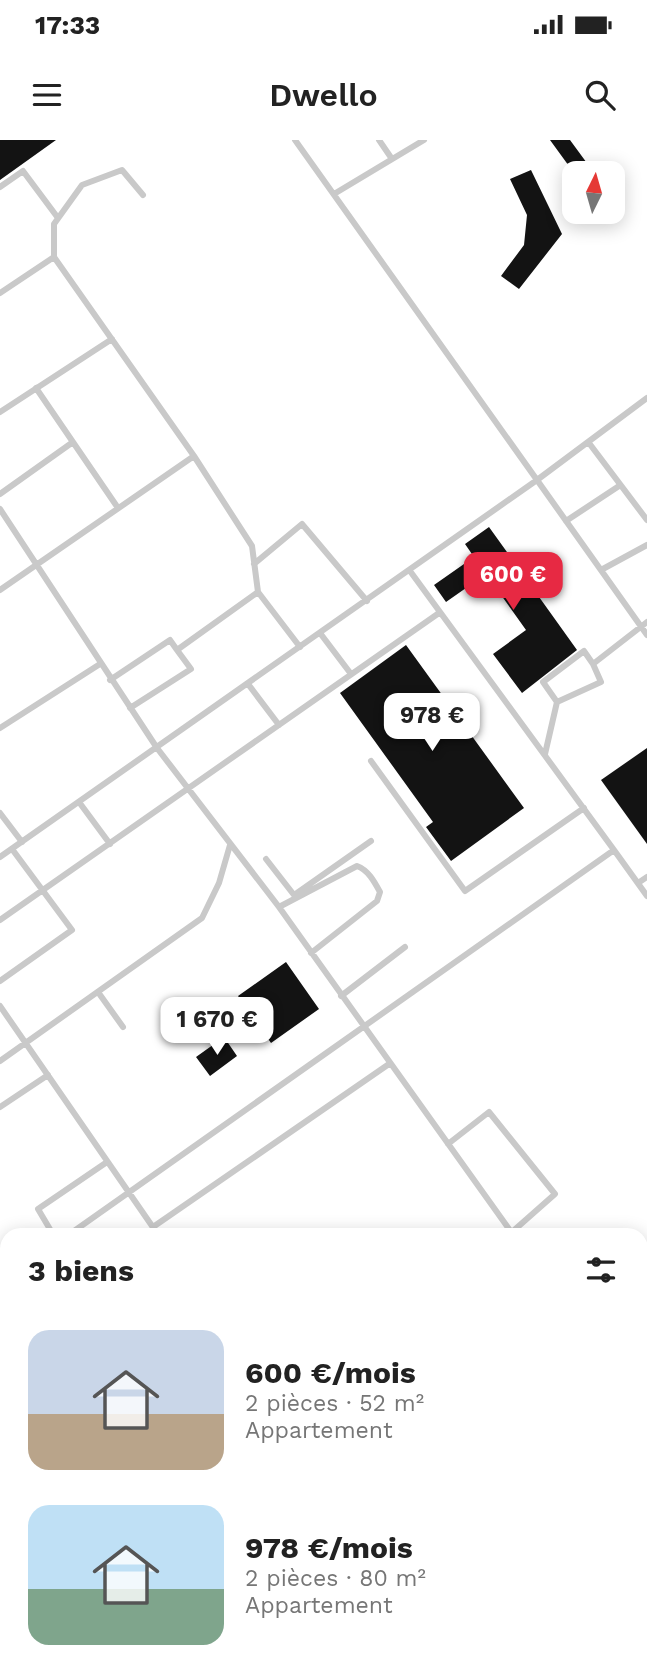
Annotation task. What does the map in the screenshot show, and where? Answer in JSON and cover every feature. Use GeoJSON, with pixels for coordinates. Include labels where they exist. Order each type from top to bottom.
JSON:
{"type":"FeatureCollection","features":[{"type":"Feature","properties":{"kind":"lane"},"geometry":{"type":"LineString","coordinates":[[295,140],[601,570],[644,624],[647,635]]}},
{"type":"Feature","properties":{"kind":"lane"},"geometry":{"type":"LineString","coordinates":[[379,140],[392,159]]}},
{"type":"Feature","properties":{"kind":"lane"},"geometry":{"type":"LineString","coordinates":[[334,194],[424,140]]}},
{"type":"Feature","properties":{"kind":"lane"},"geometry":{"type":"LineString","coordinates":[[143,195],[122,170],[82,185],[54,224],[54,257],[194,456],[252,546],[258,592],[300,647]]}},
{"type":"Feature","properties":{"kind":"lane"},"geometry":{"type":"LineString","coordinates":[[0,187],[23,172],[58,218]]}},
{"type":"Feature","properties":{"kind":"lane"},"geometry":{"type":"LineString","coordinates":[[0,293],[54,257]]}},
{"type":"Feature","properties":{"kind":"lane"},"geometry":{"type":"LineString","coordinates":[[0,412],[112,339]]}},
{"type":"Feature","properties":{"kind":"lane"},"geometry":{"type":"LineString","coordinates":[[36,388],[118,508]]}},
{"type":"Feature","properties":{"kind":"lane"},"geometry":{"type":"LineString","coordinates":[[0,858],[410,572],[647,398]]}},
{"type":"Feature","properties":{"kind":"lane"},"geometry":{"type":"LineString","coordinates":[[0,494],[73,442]]}},
{"type":"Feature","properties":{"kind":"lane"},"geometry":{"type":"LineString","coordinates":[[589,443],[647,520]]}},
{"type":"Feature","properties":{"kind":"lane"},"geometry":{"type":"LineString","coordinates":[[0,590],[194,456]]}},
{"type":"Feature","properties":{"kind":"lane"},"geometry":{"type":"LineString","coordinates":[[566,521],[619,486]]}},
{"type":"Feature","properties":{"kind":"lane"},"geometry":{"type":"LineString","coordinates":[[0,509],[157,748],[279,907],[509,1228]]}},
{"type":"Feature","properties":{"kind":"lane"},"geometry":{"type":"LineString","coordinates":[[254,564],[302,524],[367,601]]}},
{"type":"Feature","properties":{"kind":"lane"},"geometry":{"type":"LineString","coordinates":[[601,570],[647,545]]}},
{"type":"Feature","properties":{"kind":"lane"},"geometry":{"type":"LineString","coordinates":[[410,572],[647,897]]}},
{"type":"Feature","properties":{"kind":"lane"},"geometry":{"type":"LineString","coordinates":[[177,650],[258,592]]}},
{"type":"Feature","properties":{"kind":"lane"},"geometry":{"type":"LineString","coordinates":[[0,920],[439,613]]}},
{"type":"Feature","properties":{"kind":"lane"},"geometry":{"type":"LineString","coordinates":[[593,664],[644,624]]}},
{"type":"Feature","properties":{"kind":"lane"},"geometry":{"type":"LineString","coordinates":[[320,633],[351,674]]}},
{"type":"Feature","properties":{"kind":"lane"},"geometry":{"type":"LineString","coordinates":[[110,680],[170,640],[191,668],[130,708]]}},
{"type":"Feature","properties":{"kind":"lane"},"geometry":{"type":"LineString","coordinates":[[584,651],[601,682],[558,702],[543,682],[584,651]]}},
{"type":"Feature","properties":{"kind":"lane"},"geometry":{"type":"LineString","coordinates":[[0,728],[100,664]]}},
{"type":"Feature","properties":{"kind":"lane"},"geometry":{"type":"LineString","coordinates":[[247,684],[279,725]]}},
{"type":"Feature","properties":{"kind":"lane"},"geometry":{"type":"LineString","coordinates":[[545,754],[558,702]]}},
{"type":"Feature","properties":{"kind":"lane"},"geometry":{"type":"LineString","coordinates":[[371,761],[465,891],[584,808]]}},
{"type":"Feature","properties":{"kind":"lane"},"geometry":{"type":"LineString","coordinates":[[79,802],[110,844]]}},
{"type":"Feature","properties":{"kind":"lane"},"geometry":{"type":"LineString","coordinates":[[0,813],[22,842]]}},
{"type":"Feature","properties":{"kind":"lane"},"geometry":{"type":"LineString","coordinates":[[279,907],[371,841]]}},
{"type":"Feature","properties":{"kind":"lane"},"geometry":{"type":"LineString","coordinates":[[0,1060],[202,918],[219,883],[230,845]]}},
{"type":"Feature","properties":{"kind":"lane"},"geometry":{"type":"LineString","coordinates":[[0,981],[72,930],[12,849]]}},
{"type":"Feature","properties":{"kind":"lane"},"geometry":{"type":"LineString","coordinates":[[79,1228],[614,850]]}},
{"type":"Feature","properties":{"kind":"lane"},"geometry":{"type":"LineString","coordinates":[[266,859],[295,895]]}},
{"type":"Feature","properties":{"kind":"lane"},"geometry":{"type":"LineString","coordinates":[[279,907],[356,866],[364,868],[380,892],[377,901],[311,953]]}},
{"type":"Feature","properties":{"kind":"lane"},"geometry":{"type":"LineString","coordinates":[[638,883],[647,877]]}},
{"type":"Feature","properties":{"kind":"lane"},"geometry":{"type":"LineString","coordinates":[[341,996],[405,947]]}},
{"type":"Feature","properties":{"kind":"lane"},"geometry":{"type":"LineString","coordinates":[[98,992],[123,1027]]}},
{"type":"Feature","properties":{"kind":"lane"},"geometry":{"type":"LineString","coordinates":[[0,1006],[153,1227],[389,1064]]}},
{"type":"Feature","properties":{"kind":"lane"},"geometry":{"type":"LineString","coordinates":[[0,1107],[48,1076]]}},
{"type":"Feature","properties":{"kind":"lane"},"geometry":{"type":"LineString","coordinates":[[448,1144],[489,1112],[555,1194],[519,1228]]}},
{"type":"Feature","properties":{"kind":"lane"},"geometry":{"type":"LineString","coordinates":[[49,1228],[38,1209],[107,1162]]}},
{"type":"Feature","properties":{"kind":"building"},"geometry":{"type":"Polygon","coordinates":[[[0,140],[56,140],[0,180],[0,140]]]}},
{"type":"Feature","properties":{"kind":"building"},"geometry":{"type":"Polygon","coordinates":[[[550,140],[570,140],[585,161],[565,161],[550,140]]]}},
{"type":"Feature","properties":{"kind":"building"},"geometry":{"type":"Polygon","coordinates":[[[531,170],[562,234],[519,289],[501,276],[524,245],[527,215],[510,179],[531,170]]]}},
{"type":"Feature","properties":{"kind":"building"},"geometry":{"type":"Polygon","coordinates":[[[489,527],[577,650],[522,693],[493,654],[526,630],[486,574],[446,602],[434,585],[474,557],[465,544],[489,527]]]}},
{"type":"Feature","properties":{"kind":"building"},"geometry":{"type":"Polygon","coordinates":[[[406,645],[524,808],[451,861],[426,827],[433,822],[340,693],[406,645]]]}},
{"type":"Feature","properties":{"kind":"building"},"geometry":{"type":"Polygon","coordinates":[[[647,748],[647,844],[601,780],[647,748]]]}},
{"type":"Feature","properties":{"kind":"building"},"geometry":{"type":"Polygon","coordinates":[[[286,962],[319,1009],[271,1043],[238,996],[286,962]]]}},
{"type":"Feature","properties":{"kind":"building"},"geometry":{"type":"Polygon","coordinates":[[[224,1037],[237,1056],[210,1076],[196,1057],[224,1037]]]}}]}
